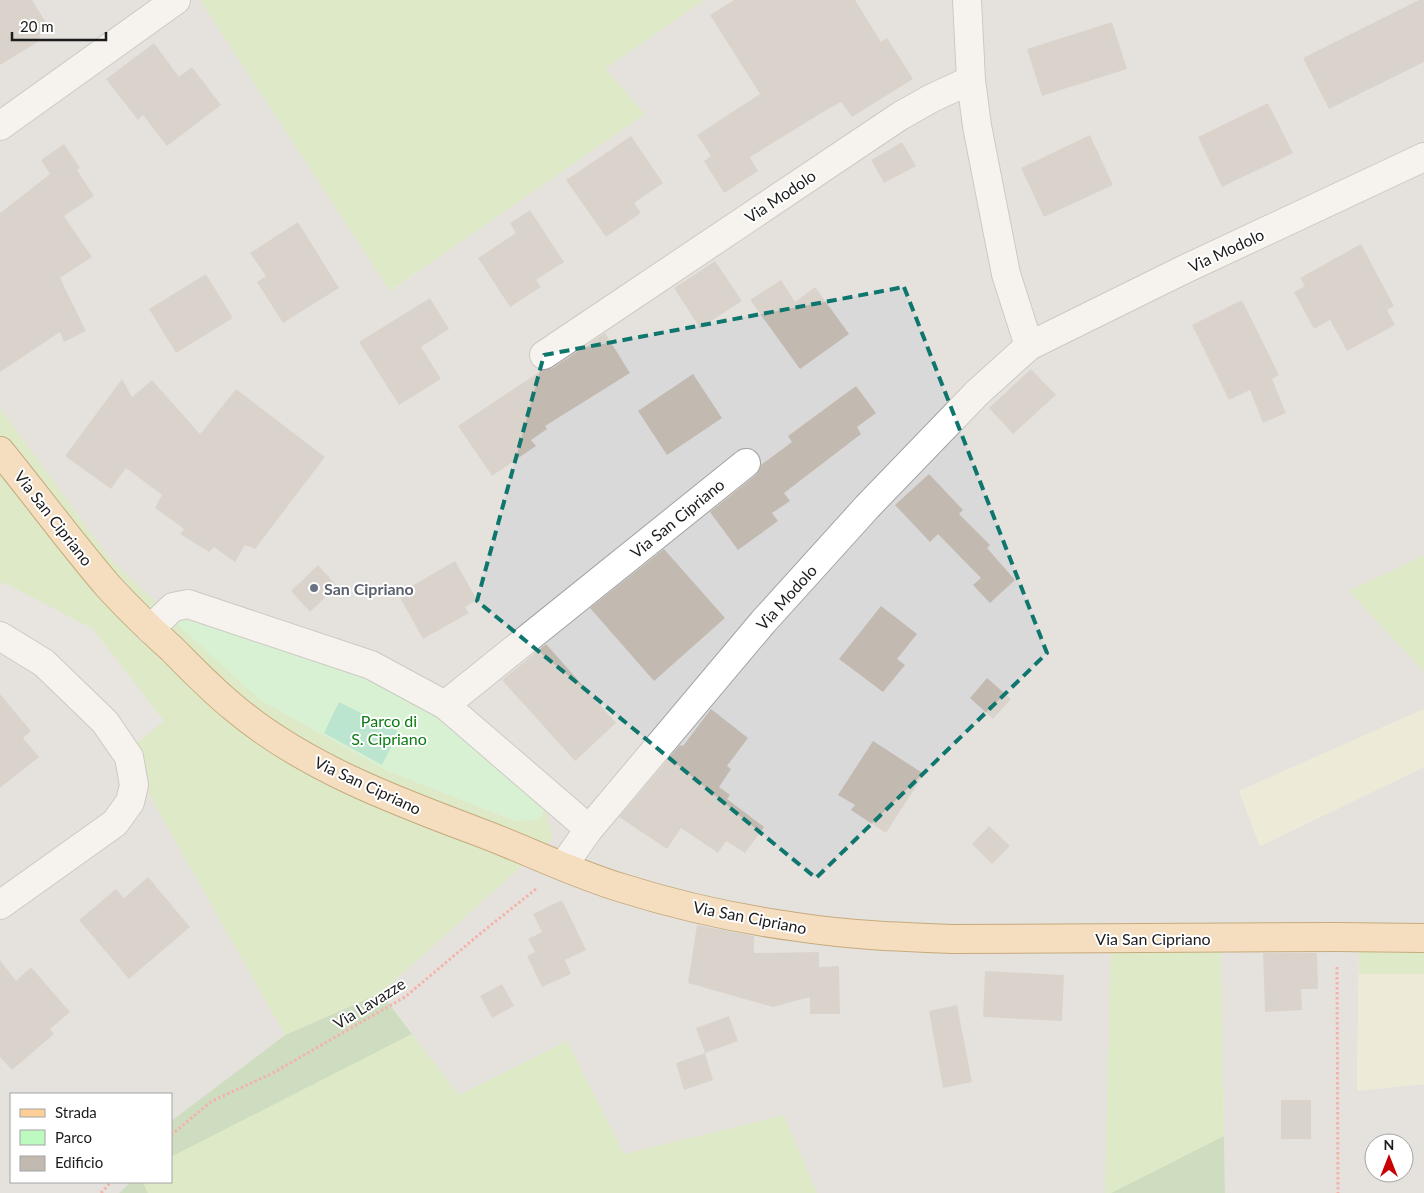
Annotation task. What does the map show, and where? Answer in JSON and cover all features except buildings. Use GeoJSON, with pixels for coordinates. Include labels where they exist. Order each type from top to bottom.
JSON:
{"type":"FeatureCollection","features":[{"type":"Feature","properties":{"kind":"main road","name":"Via San Cipriano"},"geometry":{"type":"LineString","coordinates":[[0,451],[109,587],[150,629],[234,708],[269,734],[311,759],[409,806],[511,844],[620,888],[738,917],[847,933],[953,939],[1424,938]]}},
{"type":"Feature","properties":{"kind":"street"},"geometry":{"type":"LineString","coordinates":[[0,126],[176,0]]}},
{"type":"Feature","properties":{"kind":"street"},"geometry":{"type":"LineString","coordinates":[[967,0],[971,80],[977,126],[1006,274],[1029,346]]}},
{"type":"Feature","properties":{"kind":"street","name":"Via Modolo"},"geometry":{"type":"LineString","coordinates":[[544,355],[900,116],[932,98],[971,80]]}},
{"type":"Feature","properties":{"kind":"street","name":"Via Modolo"},"geometry":{"type":"LineString","coordinates":[[564,866],[589,829],[763,622],[866,507],[977,393],[1029,346],[1183,270],[1424,157]]}},
{"type":"Feature","properties":{"kind":"street","name":"Via San Cipriano"},"geometry":{"type":"LineString","coordinates":[[445,705],[746,463]]}},
{"type":"Feature","properties":{"kind":"street"},"geometry":{"type":"LineString","coordinates":[[150,629],[173,607],[188,604],[371,665],[445,705],[589,829]]}},
{"type":"Feature","properties":{"kind":"street"},"geometry":{"type":"LineString","coordinates":[[0,636],[44,663],[105,722],[129,757],[134,785],[130,802],[115,823],[0,905]]}},
{"type":"Feature","properties":{"kind":"path","name":"Via Lavazze"},"geometry":{"type":"LineString","coordinates":[[172,1134],[212,1101],[271,1074],[405,997],[481,932],[564,866]]}},
{"type":"Feature","properties":{"kind":"path"},"geometry":{"type":"LineString","coordinates":[[1337,937],[1338,1193]]}},
{"type":"Feature","properties":{"kind":"path"},"geometry":{"type":"LineString","coordinates":[[101,1193],[110,1183]]}},
{"type":"Feature","properties":{"kind":"highlighted area"},"geometry":{"type":"Polygon","coordinates":[[[904,287],[1047,653],[816,878],[477,601],[544,355],[904,287]]]}},
{"type":"Feature","properties":{"kind":"shaded area"},"geometry":{"type":"Polygon","coordinates":[[[0,0],[200,0],[391,291],[644,113],[605,69],[704,0],[1424,0],[1424,555],[1349,591],[1424,672],[1424,709],[1239,791],[1260,846],[1424,767],[1424,933],[1359,936],[1357,1090],[1424,1084],[1424,1193],[1225,1193],[1221,939],[1111,934],[1105,1193],[817,1193],[784,1115],[624,1154],[567,1041],[459,1095],[381,993],[553,838],[465,738],[411,699],[184,616],[177,624],[110,559],[0,408],[0,0]]]}},
{"type":"Feature","properties":{"kind":"shaded area"},"geometry":{"type":"Polygon","coordinates":[[[3,582],[93,629],[164,721],[126,752],[0,636],[0,586],[3,582]]]}},
{"type":"Feature","properties":{"kind":"shaded area"},"geometry":{"type":"Polygon","coordinates":[[[0,638],[27,652],[138,775],[285,1035],[172,1120],[172,1093],[10,1093],[10,1183],[130,1183],[119,1193],[0,1193],[0,638]]]}},
{"type":"Feature","properties":{"kind":"green space"},"geometry":{"type":"Polygon","coordinates":[[[200,0],[704,0],[605,69],[645,114],[390,291],[200,0]]]}},
{"type":"Feature","properties":{"kind":"green space"},"geometry":{"type":"Polygon","coordinates":[[[0,408],[110,559],[259,699],[388,771],[515,821],[545,808],[553,838],[381,993],[285,1035],[138,775],[0,638],[0,408]]]}},
{"type":"Feature","properties":{"kind":"green space"},"geometry":{"type":"Polygon","coordinates":[[[1424,555],[1424,672],[1349,591],[1424,555]]]}},
{"type":"Feature","properties":{"kind":"green space","name":"Parco di S. Cipriano"},"geometry":{"type":"Polygon","coordinates":[[[183,616],[381,683],[446,725],[506,774],[545,808],[539,820],[515,821],[388,771],[259,699],[177,624],[183,616]]]}},
{"type":"Feature","properties":{"kind":"green space"},"geometry":{"type":"Polygon","coordinates":[[[339,702],[399,732],[382,765],[324,733],[339,702]]]}},
{"type":"Feature","properties":{"kind":"green space"},"geometry":{"type":"Polygon","coordinates":[[[1424,709],[1424,767],[1260,846],[1239,791],[1424,709]]]}},
{"type":"Feature","properties":{"kind":"green space"},"geometry":{"type":"Polygon","coordinates":[[[1424,933],[1424,974],[1359,974],[1359,936],[1424,933]]]}},
{"type":"Feature","properties":{"kind":"green space"},"geometry":{"type":"Polygon","coordinates":[[[1111,934],[1221,938],[1224,1136],[1111,1193],[1105,1193],[1111,934]]]}},
{"type":"Feature","properties":{"kind":"green space"},"geometry":{"type":"Polygon","coordinates":[[[1359,974],[1424,974],[1424,1084],[1357,1091],[1359,974]]]}},
{"type":"Feature","properties":{"kind":"green space"},"geometry":{"type":"Polygon","coordinates":[[[381,993],[412,1034],[172,1156],[172,1120],[285,1035],[381,993]]]}},
{"type":"Feature","properties":{"kind":"green space"},"geometry":{"type":"Polygon","coordinates":[[[412,1034],[459,1095],[567,1041],[624,1154],[784,1115],[817,1193],[148,1193],[143,1183],[172,1183],[172,1156],[412,1034]]]}},
{"type":"Feature","properties":{"kind":"green space"},"geometry":{"type":"Polygon","coordinates":[[[1224,1136],[1225,1193],[1111,1193],[1224,1136]]]}},
{"type":"Feature","properties":{"kind":"green space"},"geometry":{"type":"Polygon","coordinates":[[[130,1183],[143,1183],[148,1193],[119,1193],[130,1183]]]}},
{"type":"Feature","properties":{"kind":"place","name":"San Cipriano"},"geometry":{"type":"Point","coordinates":[314,588]}}]}
